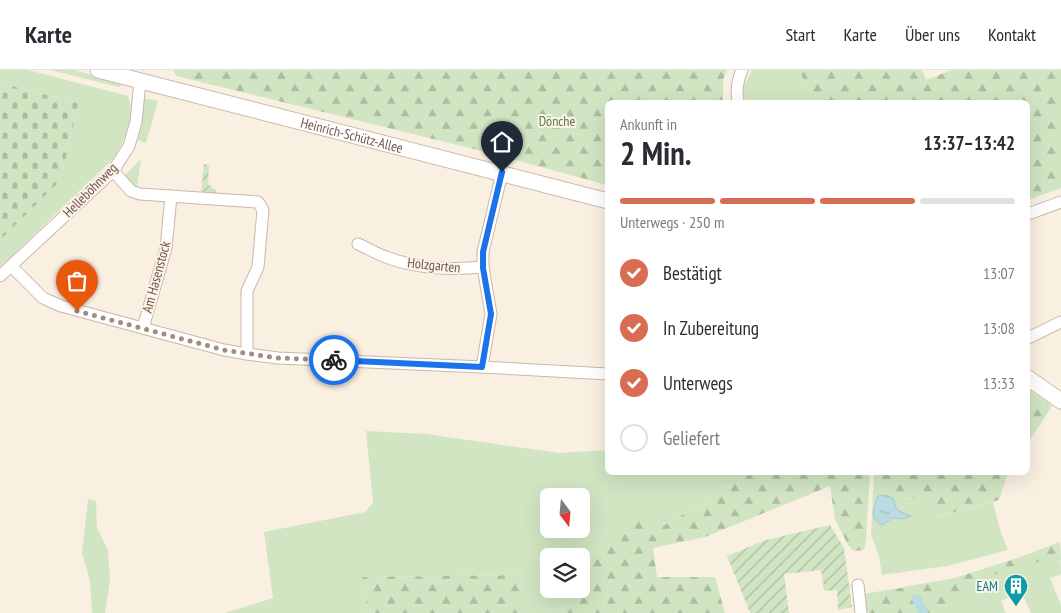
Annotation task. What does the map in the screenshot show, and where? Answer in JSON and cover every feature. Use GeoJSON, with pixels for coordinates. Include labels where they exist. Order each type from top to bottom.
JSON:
{"type":"FeatureCollection","features":[{"type":"Feature","properties":{"kind":"main road","name":"Heinrich-Schütz-Allee"},"geometry":{"type":"LineString","coordinates":[[98,70],[502,172],[605,200]]}},
{"type":"Feature","properties":{"kind":"main road"},"geometry":{"type":"LineString","coordinates":[[1030,379],[1061,401]]}},
{"type":"Feature","properties":{"kind":"street"},"geometry":{"type":"LineString","coordinates":[[738,100],[737,81],[742,70]]}},
{"type":"Feature","properties":{"kind":"street","name":"Helleböhnweg"},"geometry":{"type":"LineString","coordinates":[[0,276],[113,171],[129,146],[136,122],[140,80]]}},
{"type":"Feature","properties":{"kind":"street"},"geometry":{"type":"LineString","coordinates":[[113,171],[131,191],[140,194],[258,202],[264,210],[258,267],[247,291],[247,354],[278,358],[605,374]]}},
{"type":"Feature","properties":{"kind":"street"},"geometry":{"type":"LineString","coordinates":[[482,367],[491,314],[483,268],[483,252],[502,172]]}},
{"type":"Feature","properties":{"kind":"street","name":"Am Hasenstock"},"geometry":{"type":"LineString","coordinates":[[143,328],[166,248],[171,196]]}},
{"type":"Feature","properties":{"kind":"street"},"geometry":{"type":"LineString","coordinates":[[1030,213],[1061,202]]}},
{"type":"Feature","properties":{"kind":"street","name":"Holzgarten"},"geometry":{"type":"LineString","coordinates":[[358,244],[387,258],[418,266],[463,269],[483,268]]}},
{"type":"Feature","properties":{"kind":"street","name":"Am Hasenstock"},"geometry":{"type":"LineString","coordinates":[[11,266],[43,298],[61,306],[224,350],[247,354]]}},
{"type":"Feature","properties":{"kind":"street"},"geometry":{"type":"LineString","coordinates":[[1030,337],[1061,322]]}},
{"type":"Feature","properties":{"kind":"street"},"geometry":{"type":"LineString","coordinates":[[858,586],[861,613]]}},
{"type":"Feature","properties":{"kind":"green space"},"geometry":{"type":"Polygon","coordinates":[[[0,70],[28,70],[128,96],[131,112],[128,129],[121,146],[112,160],[0,267],[0,240],[60,181],[79,103],[0,83],[0,70]]]}},
{"type":"Feature","properties":{"kind":"green space"},"geometry":{"type":"Polygon","coordinates":[[[51,70],[74,70],[120,83],[121,86],[118,87],[51,70]]]}},
{"type":"Feature","properties":{"kind":"green space","name":"Dönche"},"geometry":{"type":"Polygon","coordinates":[[[173,70],[727,70],[723,80],[723,100],[605,100],[605,184],[486,152],[176,76],[173,70]]]}},
{"type":"Feature","properties":{"kind":"green space"},"geometry":{"type":"Polygon","coordinates":[[[752,70],[800,70],[808,100],[745,100],[743,87],[752,70]]]}},
{"type":"Feature","properties":{"kind":"green space"},"geometry":{"type":"Polygon","coordinates":[[[800,70],[922,70],[926,80],[952,70],[1061,70],[1061,188],[1030,199],[1030,100],[808,100],[800,70]]]}},
{"type":"Feature","properties":{"kind":"green space"},"geometry":{"type":"Polygon","coordinates":[[[0,83],[79,103],[60,181],[0,240],[0,83]]]}},
{"type":"Feature","properties":{"kind":"green space"},"geometry":{"type":"Polygon","coordinates":[[[143,98],[158,101],[146,143],[134,139],[143,98]]]}},
{"type":"Feature","properties":{"kind":"green space"},"geometry":{"type":"Polygon","coordinates":[[[141,159],[137,188],[133,186],[125,175],[141,159]]]}},
{"type":"Feature","properties":{"kind":"green space"},"geometry":{"type":"Polygon","coordinates":[[[204,164],[209,165],[208,185],[212,186],[212,189],[216,189],[215,194],[201,193],[204,164]]]}},
{"type":"Feature","properties":{"kind":"green space"},"geometry":{"type":"Polygon","coordinates":[[[1030,390],[1052,406],[1030,440],[1030,390]]]}},
{"type":"Feature","properties":{"kind":"green space"},"geometry":{"type":"Polygon","coordinates":[[[366,431],[426,434],[560,453],[605,450],[605,475],[749,475],[660,528],[642,509],[590,564],[590,548],[540,548],[540,598],[564,598],[563,613],[524,613],[524,575],[362,577],[368,613],[225,613],[273,598],[264,532],[365,512],[373,503],[366,431]]]}},
{"type":"Feature","properties":{"kind":"green space"},"geometry":{"type":"Polygon","coordinates":[[[749,475],[870,475],[864,550],[854,551],[848,545],[835,519],[830,486],[705,537],[653,548],[657,577],[715,577],[725,613],[563,613],[564,598],[590,598],[590,564],[642,508],[660,528],[749,475]]]}},
{"type":"Feature","properties":{"kind":"green space"},"geometry":{"type":"Polygon","coordinates":[[[874,475],[875,484],[884,494],[896,498],[922,499],[937,517],[993,502],[1001,533],[1008,550],[947,566],[882,575],[879,556],[871,535],[874,475]]]}},
{"type":"Feature","properties":{"kind":"green space"},"geometry":{"type":"Polygon","coordinates":[[[874,475],[1007,475],[999,500],[936,517],[922,499],[889,496],[879,490],[874,481],[874,475]]]}},
{"type":"Feature","properties":{"kind":"green space"},"geometry":{"type":"Polygon","coordinates":[[[88,499],[96,501],[97,528],[108,550],[110,581],[105,613],[92,613],[90,581],[82,553],[88,499]]]}},
{"type":"Feature","properties":{"kind":"green space"},"geometry":{"type":"Polygon","coordinates":[[[830,525],[844,548],[852,607],[838,610],[837,590],[824,591],[821,570],[784,574],[789,613],[750,613],[727,556],[766,540],[830,525]]]}},
{"type":"Feature","properties":{"kind":"green space"},"geometry":{"type":"Polygon","coordinates":[[[1060,542],[1061,574],[1050,578],[1061,605],[1061,613],[1031,613],[1021,591],[1001,601],[1006,613],[867,613],[864,594],[955,578],[1018,558],[1060,542]]]}},
{"type":"Feature","properties":{"kind":"green space"},"geometry":{"type":"Polygon","coordinates":[[[1060,542],[1061,560],[1020,566],[993,575],[957,597],[945,613],[867,613],[865,595],[955,578],[1018,558],[1060,542]]]}},
{"type":"Feature","properties":{"kind":"green space"},"geometry":{"type":"Polygon","coordinates":[[[525,575],[524,613],[368,613],[362,577],[525,575]]]}},
{"type":"Feature","properties":{"kind":"water"},"geometry":{"type":"Polygon","coordinates":[[[885,495],[893,498],[897,510],[911,516],[902,519],[892,518],[883,525],[879,523],[873,513],[878,496],[885,495]]]}},
{"type":"Feature","properties":{"kind":"waterway"},"geometry":{"type":"LineString","coordinates":[[917,599],[923,613]]}},
{"type":"Feature","properties":{"kind":"way so far"},"geometry":{"type":"LineString","coordinates":[[77,311],[224,350],[278,358],[334,360]]}},
{"type":"Feature","properties":{"kind":"place","name":"EAM"},"geometry":{"type":"Point","coordinates":[1016,607]}},
{"type":"Feature","properties":{"kind":"route"},"geometry":{"type":"LineString","coordinates":[[334,360],[482,367],[491,314],[483,268],[483,252],[502,172]]}}]}
